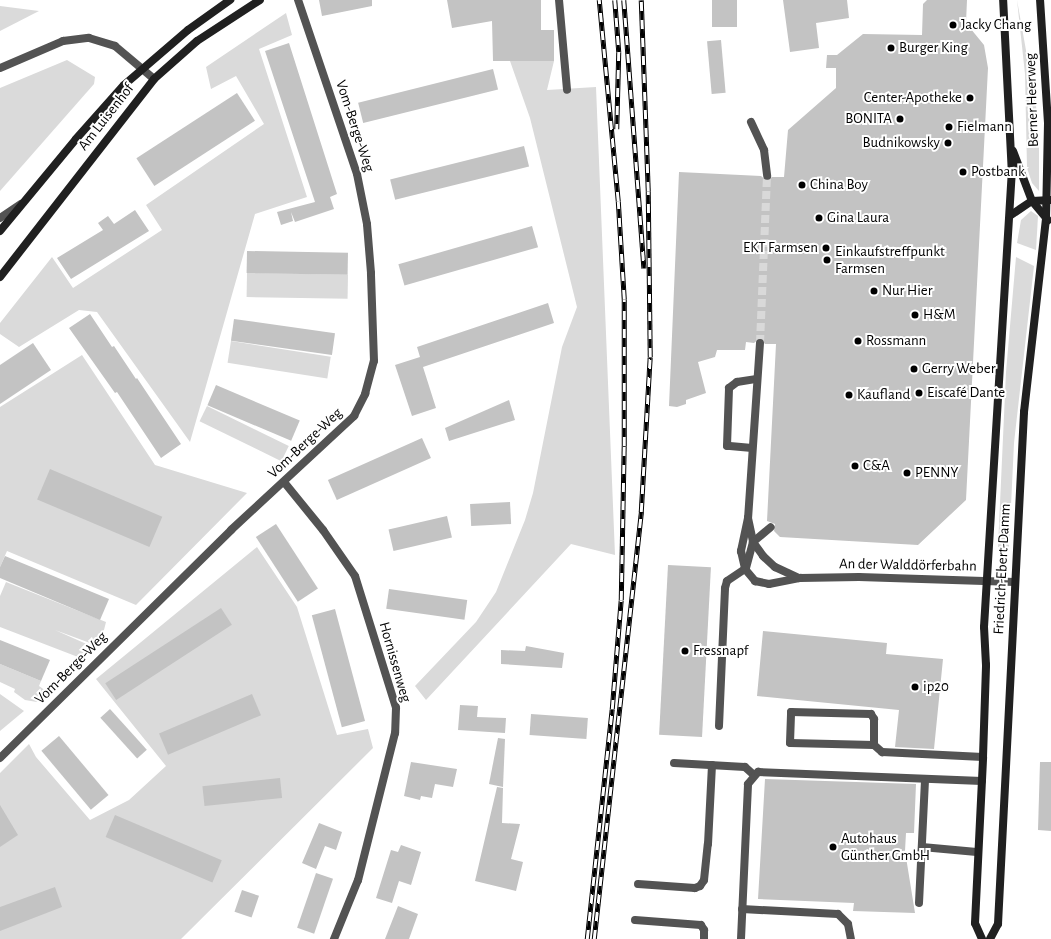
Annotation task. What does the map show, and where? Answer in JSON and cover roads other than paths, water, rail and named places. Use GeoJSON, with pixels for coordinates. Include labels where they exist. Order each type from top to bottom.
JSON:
{"type":"FeatureCollection","features":[{"type":"Feature","properties":{"kind":"main road","name":"Am Luisenhof"},"geometry":{"type":"LineString","coordinates":[[0,231],[103,107],[143,68],[188,30],[230,0]]}},
{"type":"Feature","properties":{"kind":"main road","name":"Am Luisenhof"},"geometry":{"type":"LineString","coordinates":[[0,277],[154,79],[197,41],[260,0]]}},
{"type":"Feature","properties":{"kind":"main road","name":"Berner Heerweg"},"geometry":{"type":"LineString","coordinates":[[1003,0],[1012,175],[1011,215]]}},
{"type":"Feature","properties":{"kind":"main road","name":"Berner Heerweg"},"geometry":{"type":"LineString","coordinates":[[1040,0],[1049,123],[1049,200]]}},
{"type":"Feature","properties":{"kind":"main road","name":"Berner Heerweg"},"geometry":{"type":"LineString","coordinates":[[1009,139],[1032,201],[1048,221]]}},
{"type":"Feature","properties":{"kind":"main road"},"geometry":{"type":"LineString","coordinates":[[1011,215],[1032,201],[1049,200]]}},
{"type":"Feature","properties":{"kind":"main road","name":"Friedrich-Ebert-Damm"},"geometry":{"type":"LineString","coordinates":[[990,939],[998,924],[1024,412],[1048,221],[1049,200]]}},
{"type":"Feature","properties":{"kind":"main road","name":"Friedrich-Ebert-Damm"},"geometry":{"type":"LineString","coordinates":[[982,939],[975,923],[986,665],[984,627],[1011,215]]}},
{"type":"Feature","properties":{"kind":"street","name":"Vom-Berge-Weg"},"geometry":{"type":"LineString","coordinates":[[0,758],[354,416],[365,394],[374,361],[370,252],[357,174],[298,0]]}},
{"type":"Feature","properties":{"kind":"street"},"geometry":{"type":"LineString","coordinates":[[559,0],[567,90]]}},
{"type":"Feature","properties":{"kind":"street"},"geometry":{"type":"LineString","coordinates":[[0,68],[64,41],[88,38],[115,46],[143,68],[154,79]]}},
{"type":"Feature","properties":{"kind":"street"},"geometry":{"type":"LineString","coordinates":[[751,122],[764,150],[767,176]]}},
{"type":"Feature","properties":{"kind":"street"},"geometry":{"type":"LineString","coordinates":[[0,218],[24,203]]}},
{"type":"Feature","properties":{"kind":"street","name":"An der Walddörferbahn"},"geometry":{"type":"LineString","coordinates":[[760,343],[748,518],[741,551],[745,569],[759,583],[769,584],[800,578],[1016,582]]}},
{"type":"Feature","properties":{"kind":"street"},"geometry":{"type":"LineString","coordinates":[[752,448],[727,446],[729,388],[737,382],[758,379]]}},
{"type":"Feature","properties":{"kind":"street","name":"Hornissenweg"},"geometry":{"type":"LineString","coordinates":[[284,482],[323,530],[355,576],[396,708],[395,733],[358,880],[334,939]]}},
{"type":"Feature","properties":{"kind":"street","name":"An der Walddörferbahn"},"geometry":{"type":"LineString","coordinates":[[748,518],[753,542],[774,567],[800,578]]}},
{"type":"Feature","properties":{"kind":"street"},"geometry":{"type":"LineString","coordinates":[[719,726],[725,588],[727,581],[745,569],[753,542],[771,527]]}},
{"type":"Feature","properties":{"kind":"street"},"geometry":{"type":"LineString","coordinates":[[874,745],[874,719],[871,714],[791,712],[790,743],[874,745],[882,752],[983,757]]}},
{"type":"Feature","properties":{"kind":"street"},"geometry":{"type":"LineString","coordinates":[[674,763],[745,767],[754,775]]}},
{"type":"Feature","properties":{"kind":"street"},"geometry":{"type":"LineString","coordinates":[[638,884],[695,888],[700,886],[704,880],[708,844],[712,765]]}},
{"type":"Feature","properties":{"kind":"street"},"geometry":{"type":"LineString","coordinates":[[741,939],[748,784],[758,772],[982,781]]}},
{"type":"Feature","properties":{"kind":"street"},"geometry":{"type":"LineString","coordinates":[[919,903],[925,779]]}},
{"type":"Feature","properties":{"kind":"street"},"geometry":{"type":"LineString","coordinates":[[922,847],[977,852]]}},
{"type":"Feature","properties":{"kind":"street"},"geometry":{"type":"LineString","coordinates":[[742,909],[838,914],[848,924],[851,939]]}},
{"type":"Feature","properties":{"kind":"street"},"geometry":{"type":"LineString","coordinates":[[635,920],[701,925],[704,930],[704,939]]}},
{"type":"Feature","properties":{"kind":"tunnel"},"geometry":{"type":"LineString","coordinates":[[760,343],[767,176]]}},
{"type":"Feature","properties":{"kind":"railway"},"geometry":{"type":"LineString","coordinates":[[587,939],[612,709],[621,600],[624,446],[624,299],[618,201],[599,0]]}},
{"type":"Feature","properties":{"kind":"railway"},"geometry":{"type":"LineString","coordinates":[[615,0],[619,52],[617,129]]}},
{"type":"Feature","properties":{"kind":"railway"},"geometry":{"type":"LineString","coordinates":[[624,0],[644,268]]}},
{"type":"Feature","properties":{"kind":"railway"},"geometry":{"type":"LineString","coordinates":[[594,939],[641,512],[650,357],[648,191],[641,0]]}},
{"type":"Feature","properties":{"kind":"place","name":"Jacky Chang"},"geometry":{"type":"Point","coordinates":[953,25]}},
{"type":"Feature","properties":{"kind":"place","name":"Burger King"},"geometry":{"type":"Point","coordinates":[891,48]}},
{"type":"Feature","properties":{"kind":"place","name":"Center-Apotheke"},"geometry":{"type":"Point","coordinates":[970,98]}},
{"type":"Feature","properties":{"kind":"place","name":"BONITA"},"geometry":{"type":"Point","coordinates":[900,119]}},
{"type":"Feature","properties":{"kind":"place","name":"Fielmann"},"geometry":{"type":"Point","coordinates":[949,127]}},
{"type":"Feature","properties":{"kind":"place","name":"Budnikowsky"},"geometry":{"type":"Point","coordinates":[948,143]}},
{"type":"Feature","properties":{"kind":"place","name":"Postbank"},"geometry":{"type":"Point","coordinates":[963,172]}},
{"type":"Feature","properties":{"kind":"place","name":"China Boy"},"geometry":{"type":"Point","coordinates":[802,185]}},
{"type":"Feature","properties":{"kind":"place","name":"Gina Laura"},"geometry":{"type":"Point","coordinates":[819,218]}},
{"type":"Feature","properties":{"kind":"place","name":"EKT Farmsen"},"geometry":{"type":"Point","coordinates":[826,248]}},
{"type":"Feature","properties":{"kind":"place","name":"Einkaufstreffpunkt Farmsen"},"geometry":{"type":"Point","coordinates":[827,260]}},
{"type":"Feature","properties":{"kind":"place","name":"Nur Hier"},"geometry":{"type":"Point","coordinates":[874,291]}},
{"type":"Feature","properties":{"kind":"place","name":"H&M"},"geometry":{"type":"Point","coordinates":[915,315]}},
{"type":"Feature","properties":{"kind":"place","name":"Rossmann"},"geometry":{"type":"Point","coordinates":[858,341]}},
{"type":"Feature","properties":{"kind":"place","name":"Gerry Weber"},"geometry":{"type":"Point","coordinates":[914,369]}},
{"type":"Feature","properties":{"kind":"place","name":"Eiscafé Dante"},"geometry":{"type":"Point","coordinates":[919,393]}},
{"type":"Feature","properties":{"kind":"place","name":"Kaufland"},"geometry":{"type":"Point","coordinates":[849,395]}},
{"type":"Feature","properties":{"kind":"place","name":"C&A"},"geometry":{"type":"Point","coordinates":[855,466]}},
{"type":"Feature","properties":{"kind":"place","name":"PENNY"},"geometry":{"type":"Point","coordinates":[907,473]}},
{"type":"Feature","properties":{"kind":"place","name":"Fressnapf"},"geometry":{"type":"Point","coordinates":[685,651]}},
{"type":"Feature","properties":{"kind":"place","name":"ip20"},"geometry":{"type":"Point","coordinates":[915,687]}},
{"type":"Feature","properties":{"kind":"place","name":"Autohaus Günther GmbH"},"geometry":{"type":"Point","coordinates":[833,847]}}]}
